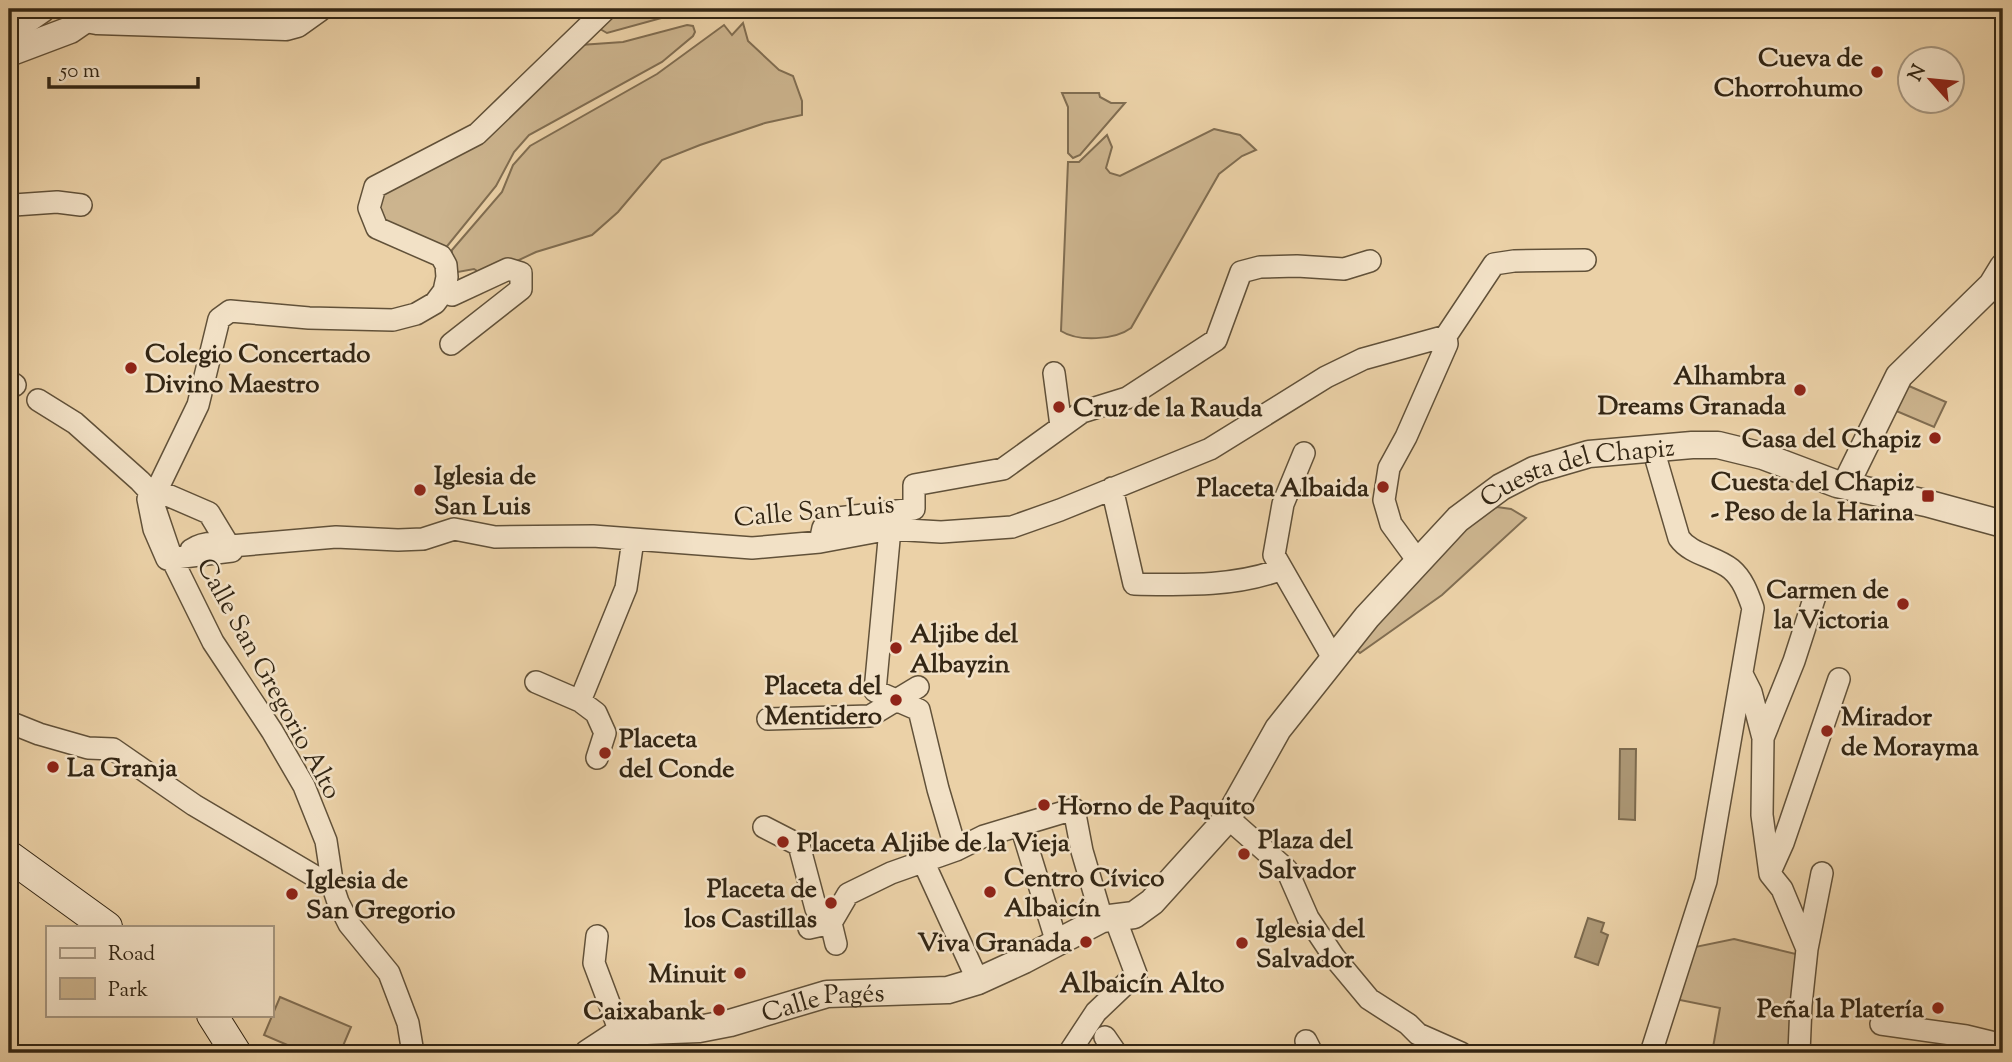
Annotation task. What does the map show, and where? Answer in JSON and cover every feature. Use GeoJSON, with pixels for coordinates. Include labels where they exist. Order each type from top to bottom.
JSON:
{"type":"FeatureCollection","features":[{"type":"Feature","properties":{"kind":"main road"},"geometry":{"type":"LineString","coordinates":[[9,856],[106,926]]}},
{"type":"Feature","properties":{"kind":"main road"},"geometry":{"type":"LineString","coordinates":[[213,1016],[236,1053]]}},
{"type":"Feature","properties":{"kind":"street"},"geometry":{"type":"LineString","coordinates":[[9,32],[42,9]]}},
{"type":"Feature","properties":{"kind":"street"},"geometry":{"type":"LineString","coordinates":[[9,53],[70,30],[83,14],[97,21],[286,27],[297,24],[318,9]]}},
{"type":"Feature","properties":{"kind":"street"},"geometry":{"type":"LineString","coordinates":[[154,496],[198,405],[219,319],[230,311],[393,320],[416,314],[435,303],[444,291],[446,265],[441,256],[377,228],[369,208],[375,187],[477,134],[606,9]]}},
{"type":"Feature","properties":{"kind":"street"},"geometry":{"type":"LineString","coordinates":[[9,204],[57,202],[80,205]]}},
{"type":"Feature","properties":{"kind":"street"},"geometry":{"type":"LineString","coordinates":[[1418,561],[1391,524],[1384,500],[1389,468],[1406,437],[1447,344],[1446,336],[1494,264],[1514,261],[1585,260]]}},
{"type":"Feature","properties":{"kind":"street"},"geometry":{"type":"LineString","coordinates":[[820,542],[823,528],[838,518],[914,509],[914,485],[1003,469],[1082,412],[1127,398],[1216,340],[1241,272],[1260,267],[1285,266],[1344,269],[1370,261]]}},
{"type":"Feature","properties":{"kind":"street"},"geometry":{"type":"LineString","coordinates":[[1846,484],[1899,376],[1992,285],[2003,267]]}},
{"type":"Feature","properties":{"kind":"street"},"geometry":{"type":"LineString","coordinates":[[444,291],[452,295],[508,270],[522,273],[521,289],[450,344]]}},
{"type":"Feature","properties":{"kind":"street","name":"Calle San Luis"},"geometry":{"type":"LineString","coordinates":[[178,554],[232,551],[231,546],[336,537],[398,540],[423,538],[454,529],[495,537],[593,536],[752,548],[820,542],[890,529],[941,532],[1012,527],[1210,449],[1326,377],[1363,359],[1446,336]]}},
{"type":"Feature","properties":{"kind":"street"},"geometry":{"type":"LineString","coordinates":[[1054,373],[1061,426]]}},
{"type":"Feature","properties":{"kind":"street"},"geometry":{"type":"LineString","coordinates":[[38,400],[75,423],[154,496]]}},
{"type":"Feature","properties":{"kind":"street","name":"Cuesta del Chapiz"},"geometry":{"type":"LineString","coordinates":[[1228,818],[1278,729],[1367,617],[1458,519],[1501,487],[1534,470],[1589,454],[1718,445],[1763,456],[1837,484],[1926,503],[2003,524]]}},
{"type":"Feature","properties":{"kind":"street"},"geometry":{"type":"LineString","coordinates":[[1651,1053],[1706,881],[1753,608],[1745,586],[1731,569],[1684,545],[1679,538],[1655,448]]}},
{"type":"Feature","properties":{"kind":"street"},"geometry":{"type":"LineString","coordinates":[[1304,453],[1283,504],[1274,555],[1335,657]]}},
{"type":"Feature","properties":{"kind":"street"},"geometry":{"type":"LineString","coordinates":[[1112,488],[1134,583],[1218,583],[1265,576],[1282,569]]}},
{"type":"Feature","properties":{"kind":"street"},"geometry":{"type":"LineString","coordinates":[[154,496],[165,494],[209,513],[231,546]]}},
{"type":"Feature","properties":{"kind":"street","name":"Calle San Gregorio Alto"},"geometry":{"type":"LineString","coordinates":[[154,496],[148,499],[154,529],[167,559],[178,554],[213,642],[272,731],[304,786],[326,841],[333,887],[349,924],[389,973],[408,1023],[413,1053]]}},
{"type":"Feature","properties":{"kind":"street"},"geometry":{"type":"LineString","coordinates":[[890,529],[875,691],[919,710],[956,850]]}},
{"type":"Feature","properties":{"kind":"street"},"geometry":{"type":"LineString","coordinates":[[588,707],[626,588],[633,540]]}},
{"type":"Feature","properties":{"kind":"street"},"geometry":{"type":"LineString","coordinates":[[1763,737],[1794,660],[1815,596]]}},
{"type":"Feature","properties":{"kind":"street"},"geometry":{"type":"LineString","coordinates":[[1742,674],[1751,692],[1763,737],[1762,815],[1770,874],[1782,889],[1807,948]]}},
{"type":"Feature","properties":{"kind":"street"},"geometry":{"type":"LineString","coordinates":[[1770,874],[1839,679]]}},
{"type":"Feature","properties":{"kind":"street"},"geometry":{"type":"LineString","coordinates":[[536,682],[588,707],[605,733],[597,758]]}},
{"type":"Feature","properties":{"kind":"street"},"geometry":{"type":"LineString","coordinates":[[768,719],[870,716],[918,687]]}},
{"type":"Feature","properties":{"kind":"street"},"geometry":{"type":"LineString","coordinates":[[9,722],[88,748],[113,749],[194,804],[333,887]]}},
{"type":"Feature","properties":{"kind":"street"},"geometry":{"type":"LineString","coordinates":[[834,934],[848,894],[905,872],[984,836],[1074,809],[1082,851],[1108,918],[1136,974],[1096,1012],[1069,1053]]}},
{"type":"Feature","properties":{"kind":"street"},"geometry":{"type":"LineString","coordinates":[[1108,918],[1134,915],[1152,902],[1228,818],[1287,870],[1308,918],[1334,957],[1369,999],[1408,1024],[1434,1048],[1461,1053]]}},
{"type":"Feature","properties":{"kind":"street"},"geometry":{"type":"LineString","coordinates":[[1021,826],[1057,943]]}},
{"type":"Feature","properties":{"kind":"street"},"geometry":{"type":"LineString","coordinates":[[764,827],[799,845],[816,909],[834,934]]}},
{"type":"Feature","properties":{"kind":"street"},"geometry":{"type":"LineString","coordinates":[[905,872],[978,981]]}},
{"type":"Feature","properties":{"kind":"street"},"geometry":{"type":"LineString","coordinates":[[1799,1053],[1807,948],[1822,873]]}},
{"type":"Feature","properties":{"kind":"street","name":"Calle Pagés"},"geometry":{"type":"LineString","coordinates":[[620,1032],[699,1028],[730,1023],[827,994],[938,992],[978,981],[1108,918]]}},
{"type":"Feature","properties":{"kind":"street"},"geometry":{"type":"LineString","coordinates":[[809,928],[834,934]]}},
{"type":"Feature","properties":{"kind":"street"},"geometry":{"type":"LineString","coordinates":[[588,1053],[620,1032],[594,963],[597,936]]}},
{"type":"Feature","properties":{"kind":"street"},"geometry":{"type":"LineString","coordinates":[[1881,1024],[1966,1036],[2003,1045]]}},
{"type":"Feature","properties":{"kind":"green space"},"geometry":{"type":"Polygon","coordinates":[[[612,9],[675,9],[676,14],[607,33],[600,29],[612,9]]]}},
{"type":"Feature","properties":{"kind":"green space"},"geometry":{"type":"Polygon","coordinates":[[[743,23],[748,41],[779,70],[793,76],[802,101],[802,115],[765,123],[662,160],[618,212],[592,235],[536,252],[485,276],[474,269],[458,272],[451,263],[452,250],[502,192],[513,165],[530,146],[657,74],[724,25],[732,35],[743,23]]]}},
{"type":"Feature","properties":{"kind":"green space"},"geometry":{"type":"Polygon","coordinates":[[[687,25],[693,26],[693,36],[662,62],[529,135],[514,152],[496,186],[444,250],[384,222],[378,199],[580,45],[623,42],[687,25]]]}},
{"type":"Feature","properties":{"kind":"green space"},"geometry":{"type":"Polygon","coordinates":[[[1062,93],[1099,93],[1100,97],[1111,103],[1125,103],[1080,155],[1073,158],[1068,153],[1068,107],[1062,93]]]}},
{"type":"Feature","properties":{"kind":"green space"},"geometry":{"type":"Polygon","coordinates":[[[1214,129],[1240,135],[1256,150],[1242,156],[1219,174],[1131,328],[1116,335],[1096,338],[1077,337],[1061,331],[1068,162],[1079,162],[1107,135],[1112,147],[1106,168],[1110,173],[1120,176],[1214,129]]]}},
{"type":"Feature","properties":{"kind":"green space"},"geometry":{"type":"Polygon","coordinates":[[[1909,386],[1946,402],[1934,427],[1894,410],[1909,386]]]}},
{"type":"Feature","properties":{"kind":"green space"},"geometry":{"type":"Polygon","coordinates":[[[1497,507],[1511,509],[1526,518],[1442,595],[1360,653],[1351,645],[1436,551],[1476,519],[1497,507]]]}},
{"type":"Feature","properties":{"kind":"green space"},"geometry":{"type":"Polygon","coordinates":[[[1734,939],[1800,955],[1793,1053],[1712,1053],[1720,1008],[1675,999],[1690,948],[1734,939]]]}},
{"type":"Feature","properties":{"kind":"green space"},"geometry":{"type":"Polygon","coordinates":[[[280,997],[351,1027],[340,1053],[306,1053],[264,1035],[280,997]]]}},
{"type":"Feature","properties":{"kind":"shaded area"},"geometry":{"type":"Polygon","coordinates":[[[1620,749],[1636,749],[1635,820],[1619,819],[1620,749]]]}},
{"type":"Feature","properties":{"kind":"shaded area"},"geometry":{"type":"Polygon","coordinates":[[[1588,918],[1604,923],[1601,932],[1608,935],[1598,965],[1575,957],[1588,918]]]}},
{"type":"Feature","properties":{"kind":"place","name":"Cueva de Chorrohumo"},"geometry":{"type":"Point","coordinates":[1877,72]}},
{"type":"Feature","properties":{"kind":"place","name":"Colegio Concertado Divino Maestro"},"geometry":{"type":"Point","coordinates":[131,368]}},
{"type":"Feature","properties":{"kind":"place","name":"Alhambra Dreams Granada"},"geometry":{"type":"Point","coordinates":[1800,390]}},
{"type":"Feature","properties":{"kind":"place","name":"Cruz de la Rauda"},"geometry":{"type":"Point","coordinates":[1059,407]}},
{"type":"Feature","properties":{"kind":"place","name":"Casa del Chapiz"},"geometry":{"type":"Point","coordinates":[1935,438]}},
{"type":"Feature","properties":{"kind":"place","name":"Placeta Albaida"},"geometry":{"type":"Point","coordinates":[1383,487]}},
{"type":"Feature","properties":{"kind":"place","name":"Iglesia de San Luis"},"geometry":{"type":"Point","coordinates":[420,490]}},
{"type":"Feature","properties":{"kind":"place","name":"Cuesta del Chapiz - Peso de la Harina"},"geometry":{"type":"Point","coordinates":[1928,496]}},
{"type":"Feature","properties":{"kind":"place","name":"Carmen de la Victoria"},"geometry":{"type":"Point","coordinates":[1903,604]}},
{"type":"Feature","properties":{"kind":"place","name":"Aljibe del Albayzin"},"geometry":{"type":"Point","coordinates":[896,648]}},
{"type":"Feature","properties":{"kind":"place","name":"Placeta del Mentidero"},"geometry":{"type":"Point","coordinates":[896,700]}},
{"type":"Feature","properties":{"kind":"place","name":"Mirador de Morayma"},"geometry":{"type":"Point","coordinates":[1827,731]}},
{"type":"Feature","properties":{"kind":"place","name":"Placeta del Conde"},"geometry":{"type":"Point","coordinates":[605,753]}},
{"type":"Feature","properties":{"kind":"place","name":"La Granja"},"geometry":{"type":"Point","coordinates":[53,767]}},
{"type":"Feature","properties":{"kind":"place","name":"Horno de Paquito"},"geometry":{"type":"Point","coordinates":[1044,805]}},
{"type":"Feature","properties":{"kind":"place","name":"Placeta Aljibe de la Vieja"},"geometry":{"type":"Point","coordinates":[783,842]}},
{"type":"Feature","properties":{"kind":"place","name":"Plaza del Salvador"},"geometry":{"type":"Point","coordinates":[1244,854]}},
{"type":"Feature","properties":{"kind":"place","name":"Centro Cívico Albaicín"},"geometry":{"type":"Point","coordinates":[990,892]}},
{"type":"Feature","properties":{"kind":"place","name":"Iglesia de San Gregorio"},"geometry":{"type":"Point","coordinates":[292,894]}},
{"type":"Feature","properties":{"kind":"place","name":"Placeta de los Castillas"},"geometry":{"type":"Point","coordinates":[831,903]}},
{"type":"Feature","properties":{"kind":"place","name":"Viva Granada"},"geometry":{"type":"Point","coordinates":[1086,942]}},
{"type":"Feature","properties":{"kind":"place","name":"Iglesia del Salvador"},"geometry":{"type":"Point","coordinates":[1242,943]}},
{"type":"Feature","properties":{"kind":"place","name":"Minuit"},"geometry":{"type":"Point","coordinates":[740,973]}},
{"type":"Feature","properties":{"kind":"place","name":"Peña la Platería"},"geometry":{"type":"Point","coordinates":[1938,1008]}},
{"type":"Feature","properties":{"kind":"place","name":"Caixabank"},"geometry":{"type":"Point","coordinates":[719,1010]}},
{"type":"Feature","properties":{"kind":"district","name":"Albaicín Alto"},"geometry":{"type":"Point","coordinates":[1142,982]}}]}
